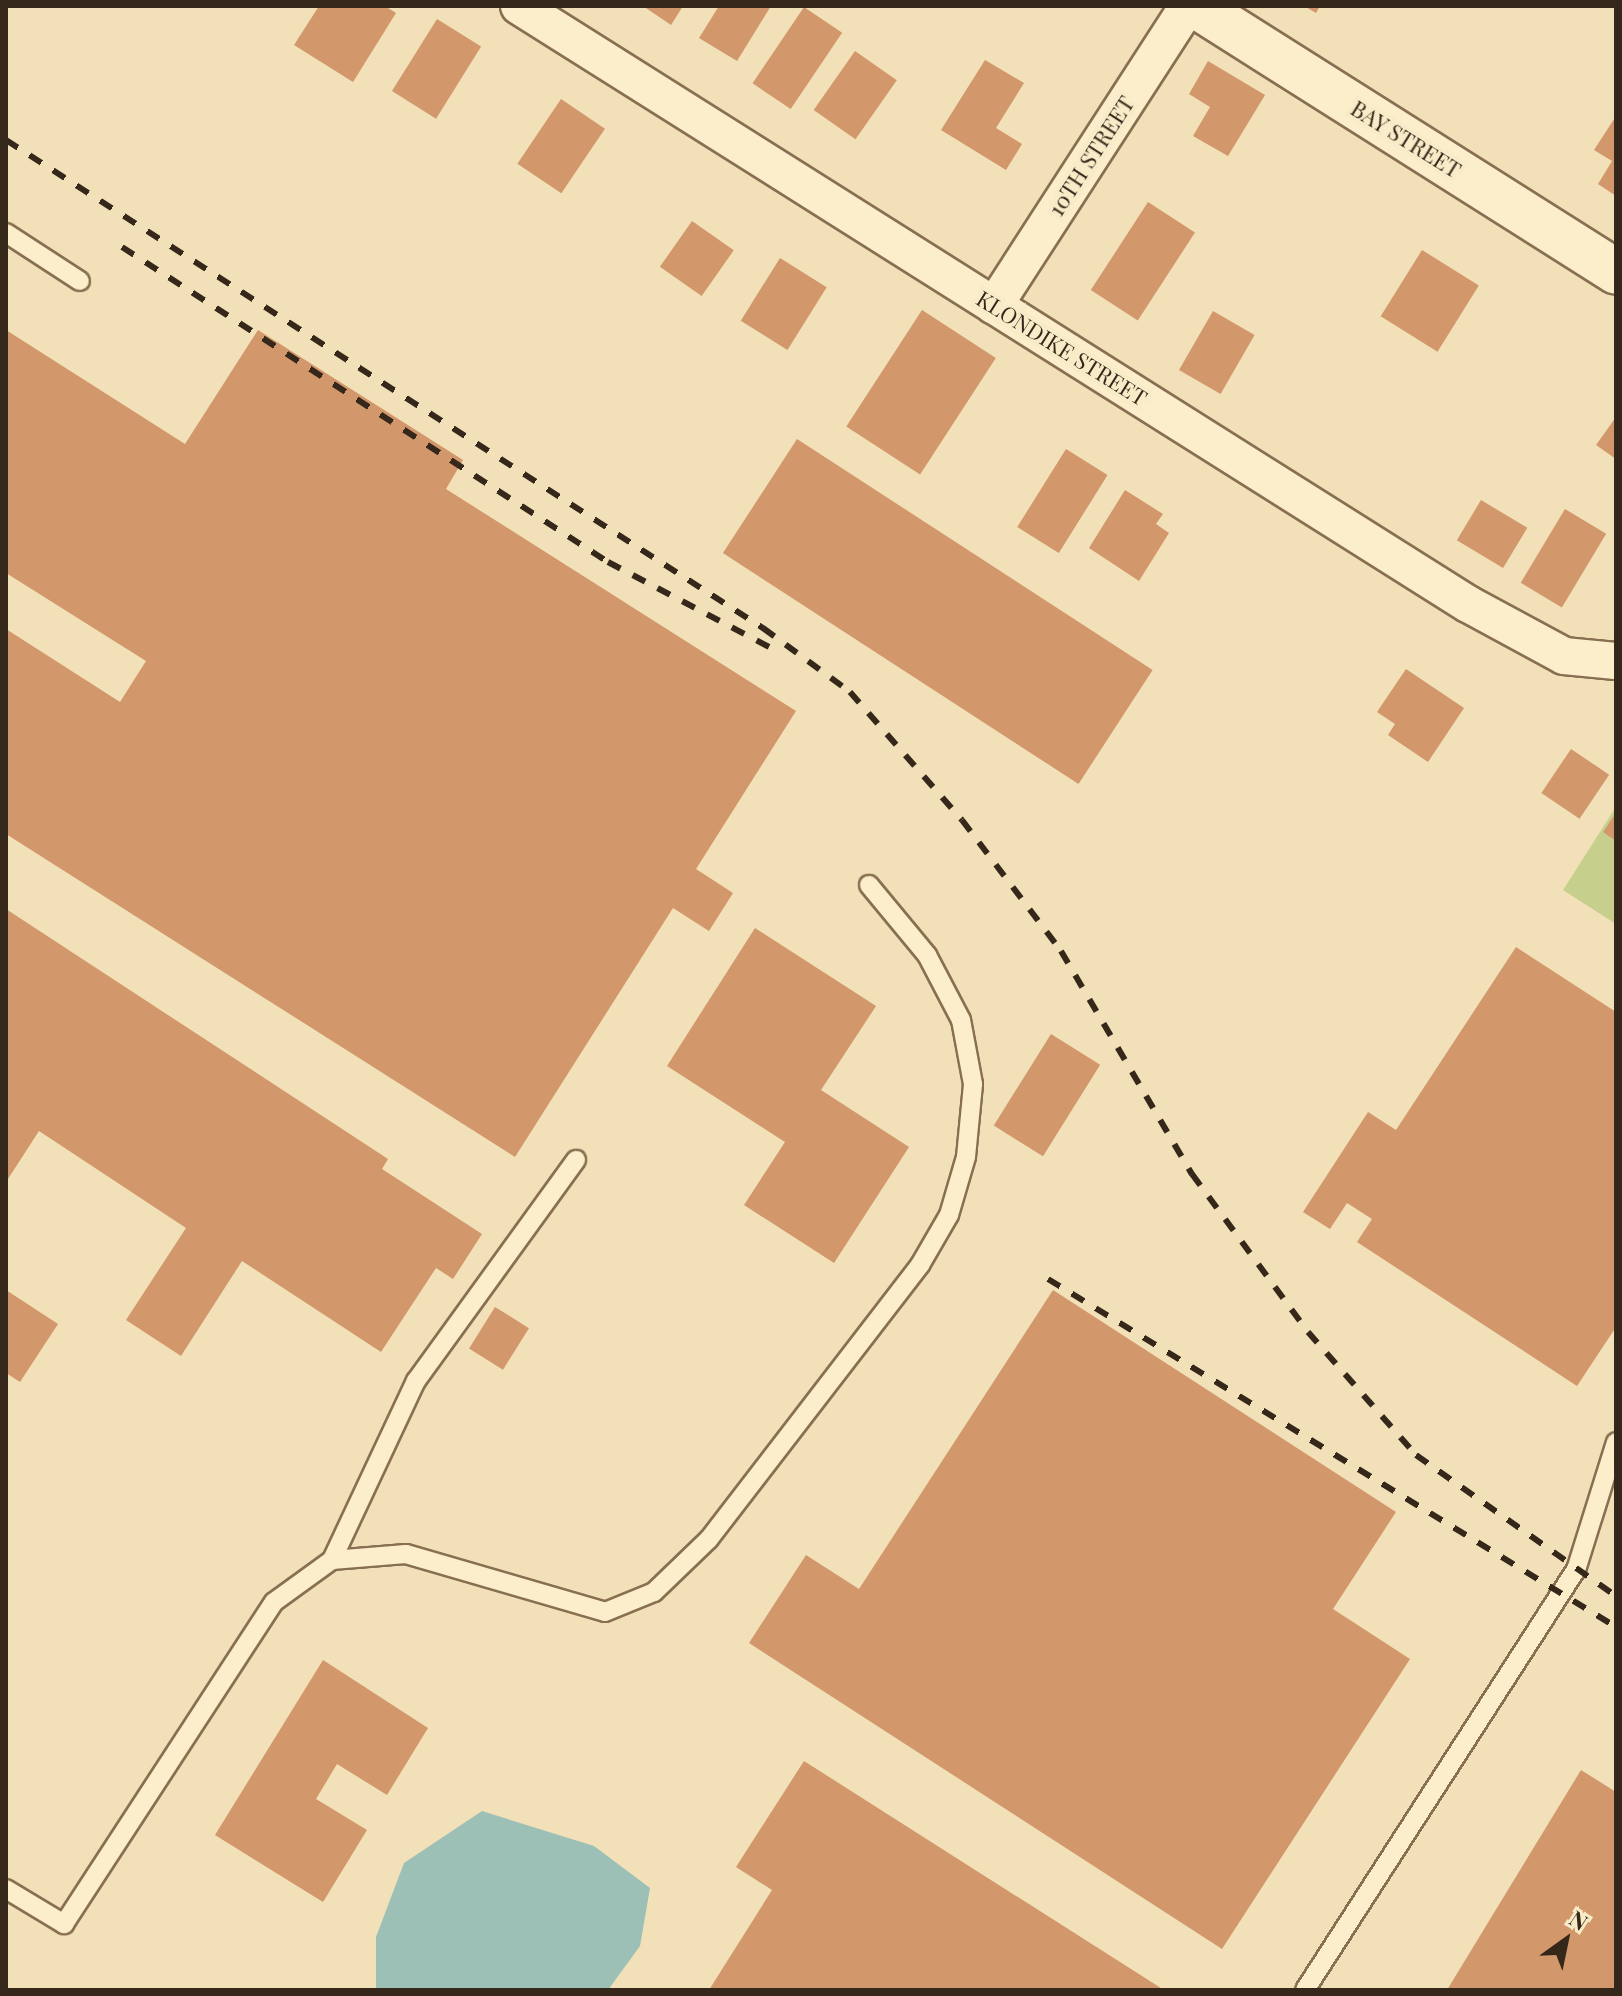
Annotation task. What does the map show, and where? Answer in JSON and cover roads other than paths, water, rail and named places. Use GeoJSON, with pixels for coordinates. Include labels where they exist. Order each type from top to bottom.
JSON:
{"type":"FeatureCollection","features":[{"type":"Feature","properties":{"kind":"street","name":"KLONDIKE STREET"},"geometry":{"type":"LineString","coordinates":[[519,6],[1468,604],[1564,656],[1616,661]]}},
{"type":"Feature","properties":{"kind":"street","name":"10TH STREET"},"geometry":{"type":"LineString","coordinates":[[994,306],[1188,6]]}},
{"type":"Feature","properties":{"kind":"street","name":"BAY STREET"},"geometry":{"type":"LineString","coordinates":[[1196,6],[1616,272]]}},
{"type":"Feature","properties":{"kind":"lane"},"geometry":{"type":"LineString","coordinates":[[6,233],[80,281]]}},
{"type":"Feature","properties":{"kind":"lane"},"geometry":{"type":"LineString","coordinates":[[332,1560],[406,1554],[605,1612],[654,1592],[775,1459],[920,1265],[949,1215],[966,1157],[973,1084],[961,1020],[927,955],[869,885]]}},
{"type":"Feature","properties":{"kind":"lane"},"geometry":{"type":"LineString","coordinates":[[6,1889],[64,1924],[274,1602],[332,1560],[416,1381],[576,1160]]}},
{"type":"Feature","properties":{"kind":"lane"},"geometry":{"type":"LineString","coordinates":[[1305,1990],[1563,1593],[1597,1516],[1616,1442]]}},
{"type":"Feature","properties":{"kind":"water"},"geometry":{"type":"Polygon","coordinates":[[[482,1811],[594,1846],[650,1888],[640,1946],[608,1990],[376,1990],[376,1937],[404,1863],[482,1811]]]}},
{"type":"Feature","properties":{"kind":"railway"},"geometry":{"type":"LineString","coordinates":[[6,140],[763,628],[850,692],[962,820],[1061,951],[1192,1174],[1308,1332],[1416,1455],[1616,1596]]}},
{"type":"Feature","properties":{"kind":"railway"},"geometry":{"type":"LineString","coordinates":[[122,247],[608,562],[777,651]]}},
{"type":"Feature","properties":{"kind":"railway"},"geometry":{"type":"LineString","coordinates":[[1048,1279],[1616,1627]]}}]}
